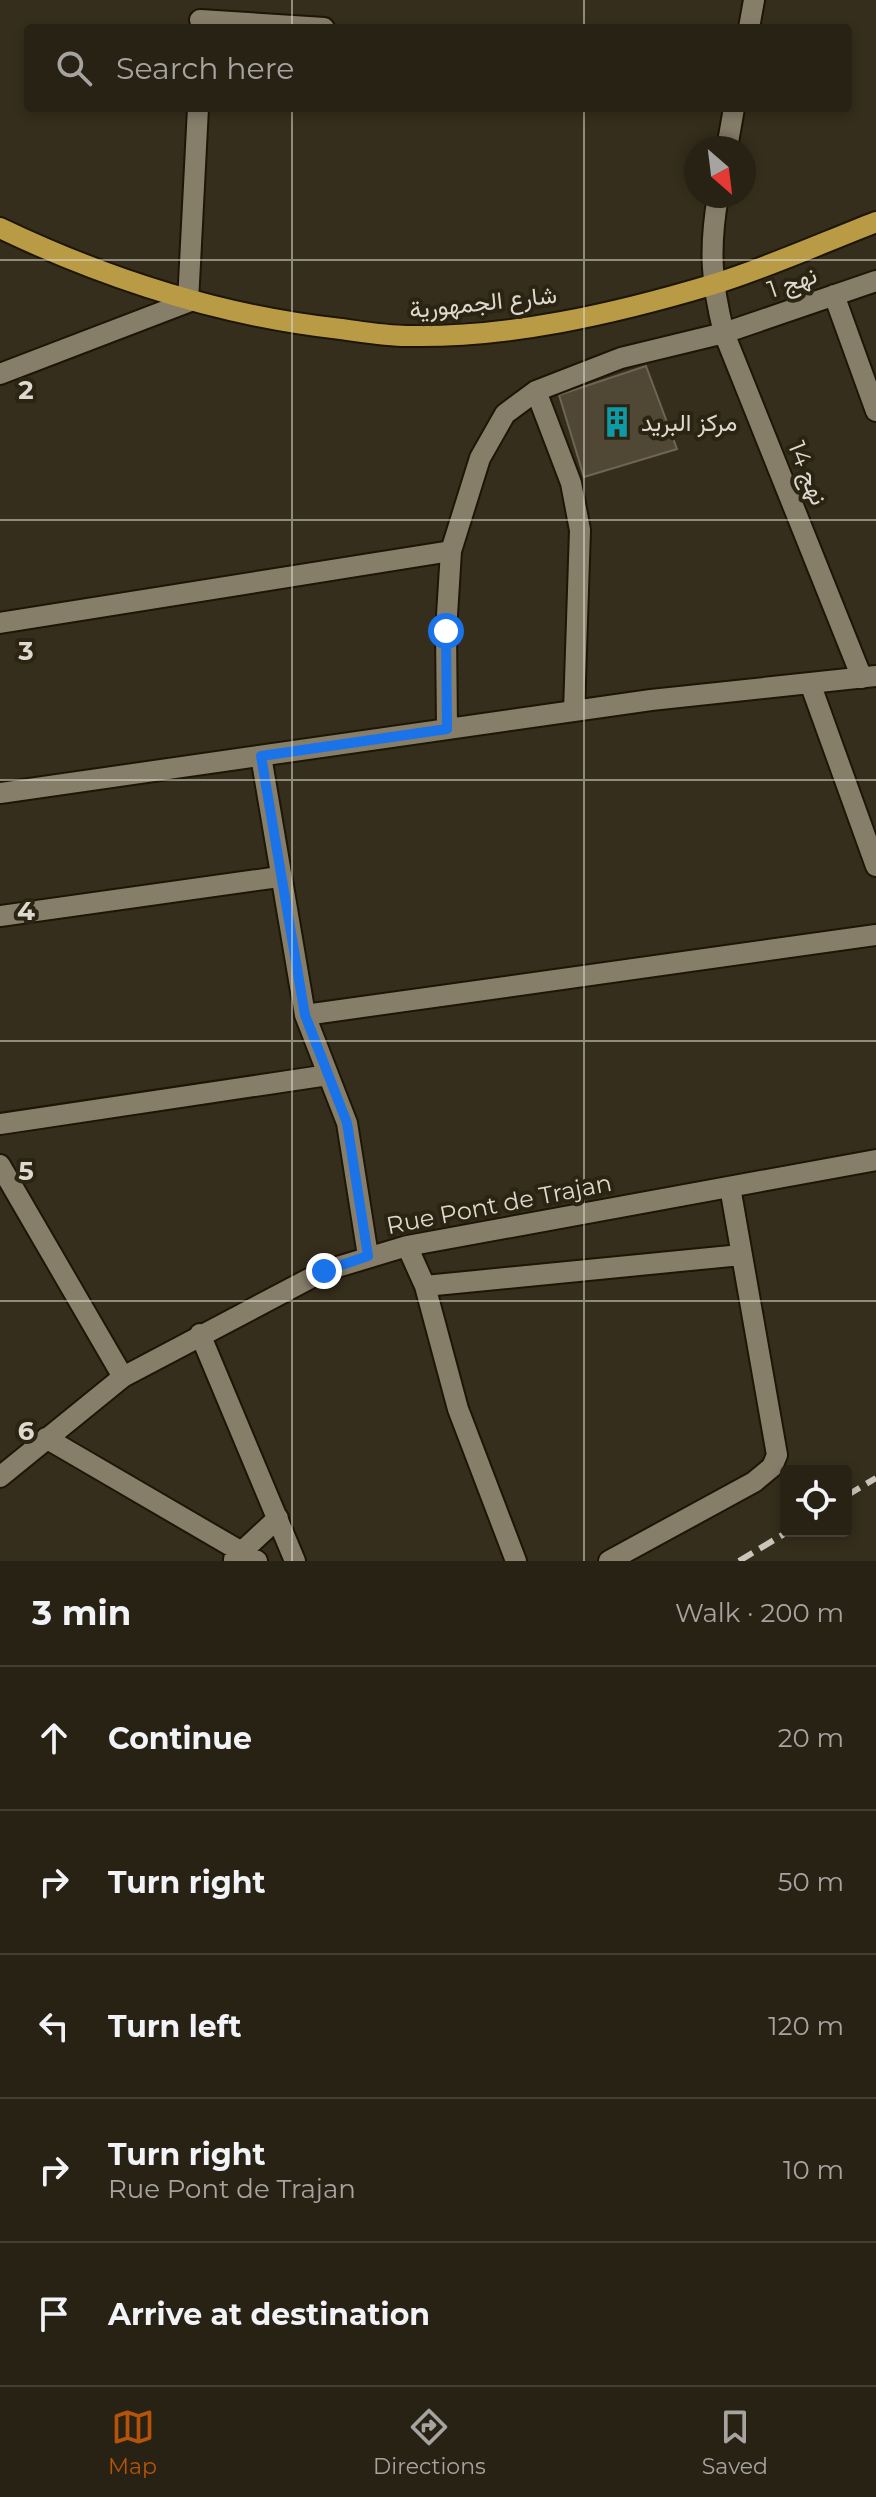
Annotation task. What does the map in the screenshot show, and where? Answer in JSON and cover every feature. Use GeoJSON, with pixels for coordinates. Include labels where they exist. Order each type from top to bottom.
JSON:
{"type":"FeatureCollection","features":[{"type":"Feature","properties":{"kind":"main road","name":"شارع الجمهورية"},"geometry":{"type":"LineString","coordinates":[[0,228],[63,258],[188,302],[309,326],[406,336],[479,333],[552,324],[712,284],[876,222]]}},
{"type":"Feature","properties":{"kind":"street"},"geometry":{"type":"LineString","coordinates":[[750,24],[754,0]]}},
{"type":"Feature","properties":{"kind":"street"},"geometry":{"type":"LineString","coordinates":[[199,16],[282,24]]}},
{"type":"Feature","properties":{"kind":"street"},"geometry":{"type":"LineString","coordinates":[[0,374],[188,302],[198,112]]}},
{"type":"Feature","properties":{"kind":"street"},"geometry":{"type":"LineString","coordinates":[[729,136],[733,112]]}},
{"type":"Feature","properties":{"kind":"street","name":"نهج 14"},"geometry":{"type":"LineString","coordinates":[[716,208],[711,238],[712,284],[724,333],[868,669]]}},
{"type":"Feature","properties":{"kind":"street","name":"نهج 1"},"geometry":{"type":"LineString","coordinates":[[447,729],[446,631],[451,551],[480,458],[505,414],[536,391],[621,358],[724,333],[876,281]]}},
{"type":"Feature","properties":{"kind":"street"},"geometry":{"type":"LineString","coordinates":[[834,295],[876,411]]}},
{"type":"Feature","properties":{"kind":"street"},"geometry":{"type":"LineString","coordinates":[[536,391],[571,483],[580,530],[574,711]]}},
{"type":"Feature","properties":{"kind":"street"},"geometry":{"type":"LineString","coordinates":[[0,623],[451,551]]}},
{"type":"Feature","properties":{"kind":"street"},"geometry":{"type":"LineString","coordinates":[[0,793],[574,711],[810,683],[868,669]]}},
{"type":"Feature","properties":{"kind":"street"},"geometry":{"type":"LineString","coordinates":[[810,683],[876,866]]}},
{"type":"Feature","properties":{"kind":"street"},"geometry":{"type":"LineString","coordinates":[[261,756],[279,877],[305,1015],[347,1123],[368,1256]]}},
{"type":"Feature","properties":{"kind":"street"},"geometry":{"type":"LineString","coordinates":[[0,916],[279,877]]}},
{"type":"Feature","properties":{"kind":"street"},"geometry":{"type":"LineString","coordinates":[[305,1015],[876,935]]}},
{"type":"Feature","properties":{"kind":"street"},"geometry":{"type":"LineString","coordinates":[[0,1124],[328,1075]]}},
{"type":"Feature","properties":{"kind":"street","name":"Rue Pont de Trajan"},"geometry":{"type":"LineString","coordinates":[[0,1477],[123,1377],[324,1271],[407,1246],[876,1160]]}},
{"type":"Feature","properties":{"kind":"street"},"geometry":{"type":"LineString","coordinates":[[0,1165],[123,1377]]}},
{"type":"Feature","properties":{"kind":"street"},"geometry":{"type":"LineString","coordinates":[[609,1561],[754,1482],[772,1467],[777,1455],[730,1187]]}},
{"type":"Feature","properties":{"kind":"street"},"geometry":{"type":"LineString","coordinates":[[407,1246],[425,1286],[458,1409],[516,1561]]}},
{"type":"Feature","properties":{"kind":"street"},"geometry":{"type":"LineString","coordinates":[[425,1286],[741,1255]]}},
{"type":"Feature","properties":{"kind":"street"},"geometry":{"type":"LineString","coordinates":[[200,1334],[295,1561]]}},
{"type":"Feature","properties":{"kind":"street"},"geometry":{"type":"LineString","coordinates":[[46,1438],[243,1558],[278,1518]]}},
{"type":"Feature","properties":{"kind":"building","name":"مركز البريد"},"geometry":{"type":"Polygon","coordinates":[[[646,366],[677,449],[584,477],[559,395],[646,366]]]}},
{"type":"Feature","properties":{"kind":"railway"},"geometry":{"type":"LineString","coordinates":[[852,1492],[876,1478]]}},
{"type":"Feature","properties":{"kind":"railway"},"geometry":{"type":"LineString","coordinates":[[739,1561],[780,1536]]}},
{"type":"Feature","properties":{"kind":"place","name":"مركز البريد"},"geometry":{"type":"Point","coordinates":[617,422]}},
{"type":"Feature","properties":{"kind":"route"},"geometry":{"type":"LineString","coordinates":[[324,1271],[368,1256],[347,1123],[305,1015],[279,877],[261,756],[447,729],[446,631]]}}]}
